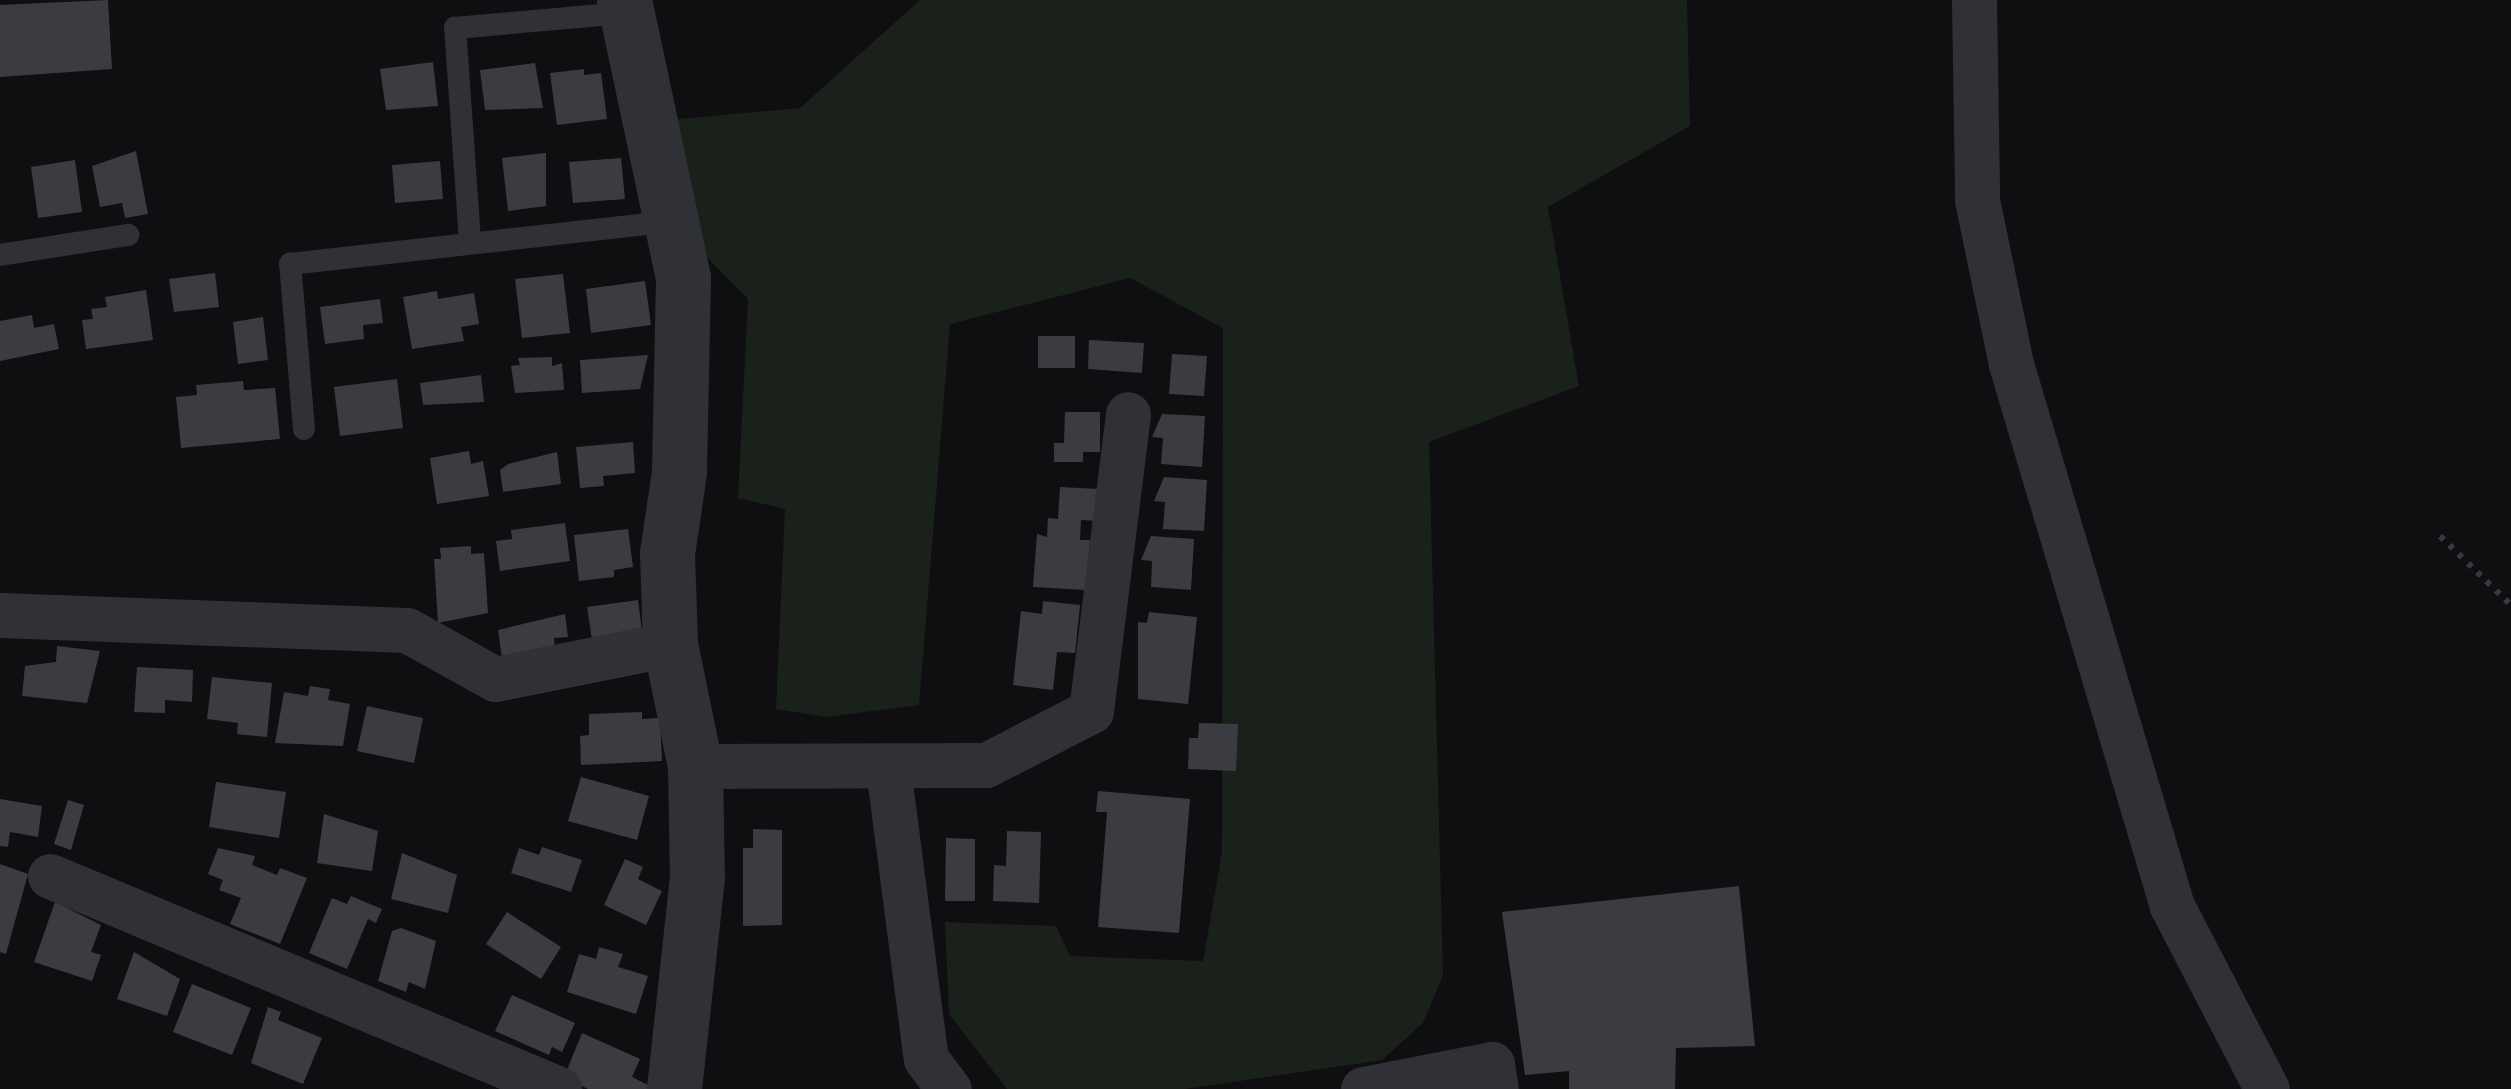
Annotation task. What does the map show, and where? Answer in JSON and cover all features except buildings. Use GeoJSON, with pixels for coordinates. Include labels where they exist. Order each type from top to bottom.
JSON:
{"type":"FeatureCollection","features":[{"type":"Feature","properties":{"kind":"street"},"geometry":{"type":"LineString","coordinates":[[1974,0],[1977,200],[2011,364],[2172,906],[2267,1089]]}},
{"type":"Feature","properties":{"kind":"street"},"geometry":{"type":"LineString","coordinates":[[624,6],[683,278],[679,472],[667,554],[670,644],[694,766],[696,877],[674,1089]]}},
{"type":"Feature","properties":{"kind":"street"},"geometry":{"type":"LineString","coordinates":[[694,766],[986,765],[1091,711],[1128,414]]}},
{"type":"Feature","properties":{"kind":"street"},"geometry":{"type":"LineString","coordinates":[[0,615],[408,630],[495,678],[670,644]]}},
{"type":"Feature","properties":{"kind":"street"},"geometry":{"type":"LineString","coordinates":[[888,768],[926,1059],[949,1089]]}},
{"type":"Feature","properties":{"kind":"street"},"geometry":{"type":"LineString","coordinates":[[50,876],[560,1089]]}},
{"type":"Feature","properties":{"kind":"street"},"geometry":{"type":"LineString","coordinates":[[1363,1089],[1492,1064],[1496,1089]]}},
{"type":"Feature","properties":{"kind":"lane"},"geometry":{"type":"LineString","coordinates":[[470,240],[455,28],[624,6]]}},
{"type":"Feature","properties":{"kind":"lane"},"geometry":{"type":"LineString","coordinates":[[304,429],[290,264],[470,240],[670,222]]}},
{"type":"Feature","properties":{"kind":"lane"},"geometry":{"type":"LineString","coordinates":[[0,255],[128,234]]}},
{"type":"Feature","properties":{"kind":"path"},"geometry":{"type":"LineString","coordinates":[[2440,536],[2511,606]]}},
{"type":"Feature","properties":{"kind":"shaded area"},"geometry":{"type":"Polygon","coordinates":[[[920,0],[1687,0],[1690,126],[1548,207],[1579,386],[1429,442],[1443,975],[1423,1023],[1382,1060],[1185,1089],[1007,1089],[949,1014],[945,922],[1056,926],[1070,956],[1203,961],[1222,853],[1223,328],[1130,278],[950,324],[919,705],[826,717],[776,709],[785,509],[738,498],[748,299],[696,246],[668,120],[800,108],[920,0]]]}}]}
